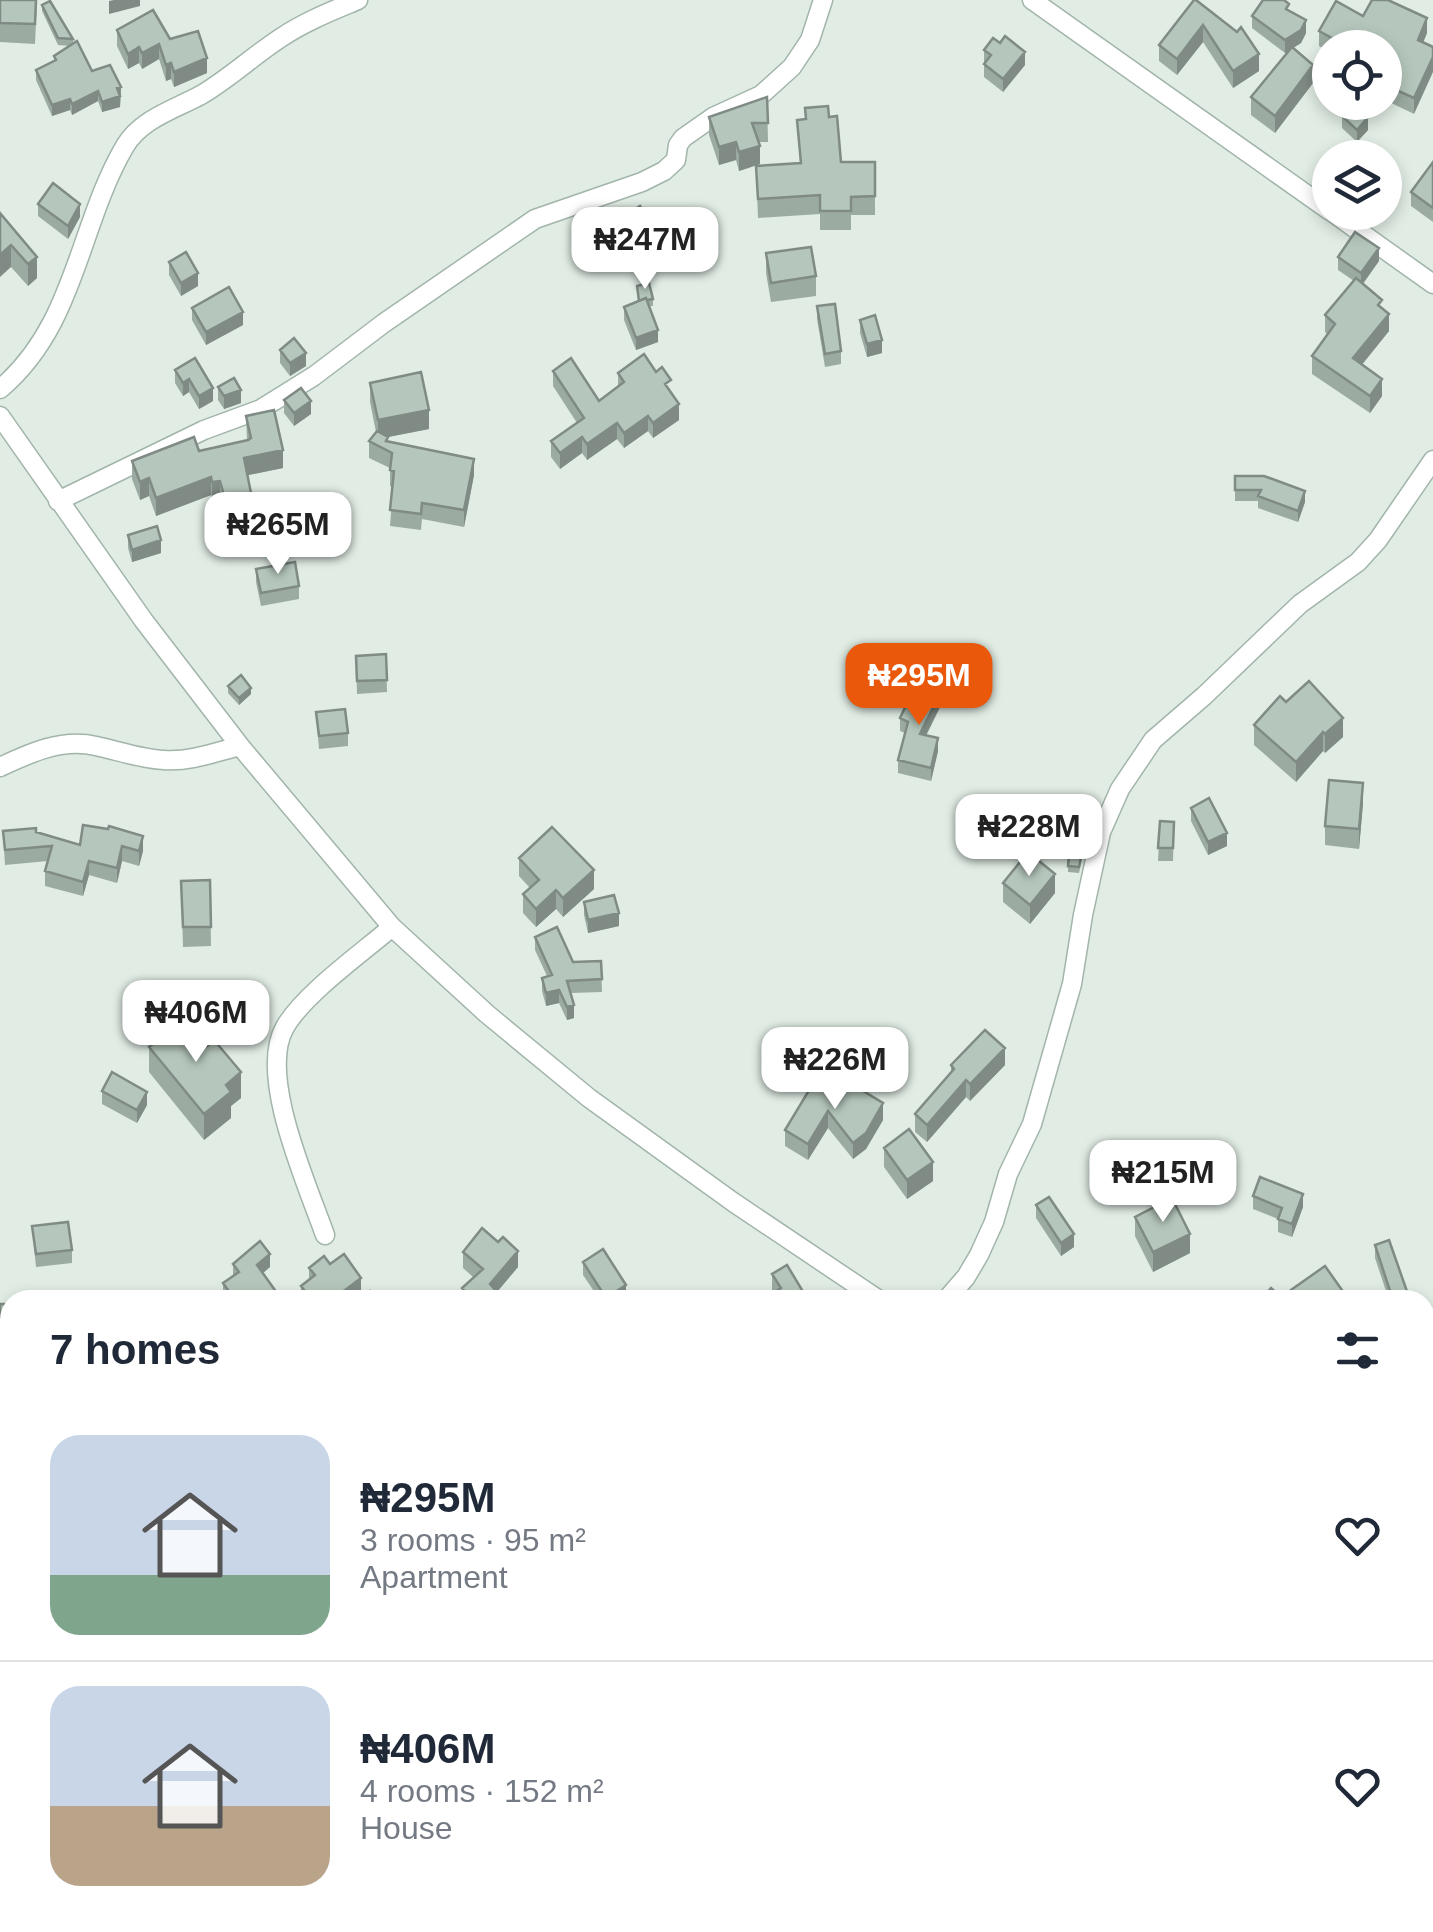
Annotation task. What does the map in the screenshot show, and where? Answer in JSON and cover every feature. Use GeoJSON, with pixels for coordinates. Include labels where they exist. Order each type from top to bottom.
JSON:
{"type":"FeatureCollection","features":[{"type":"Feature","properties":{"kind":"street"},"geometry":{"type":"LineString","coordinates":[[0,390],[28,363],[42,342],[126,143],[154,118],[200,95],[280,38],[310,20],[358,0]]}},
{"type":"Feature","properties":{"kind":"street"},"geometry":{"type":"LineString","coordinates":[[58,500],[204,430],[262,408],[314,376],[384,322],[536,219],[664,171],[676,160],[683,138],[713,117],[762,95],[792,67],[810,40],[823,0]]}},
{"type":"Feature","properties":{"kind":"street"},"geometry":{"type":"LineString","coordinates":[[1032,0],[1312,199]]}},
{"type":"Feature","properties":{"kind":"street"},"geometry":{"type":"LineString","coordinates":[[1356,230],[1433,284]]}},
{"type":"Feature","properties":{"kind":"street"},"geometry":{"type":"LineString","coordinates":[[0,416],[144,620],[240,746],[392,927],[487,1014],[589,1098],[865,1290]]}},
{"type":"Feature","properties":{"kind":"street"},"geometry":{"type":"LineString","coordinates":[[955,1290],[980,1254],[1008,1174],[1032,1124],[1072,984],[1082,915],[1102,832],[1120,789],[1153,740],[1300,604],[1358,562],[1378,540],[1433,460]]}},
{"type":"Feature","properties":{"kind":"street"},"geometry":{"type":"LineString","coordinates":[[0,767],[46,747],[68,744],[163,760],[184,760],[240,746]]}},
{"type":"Feature","properties":{"kind":"street"},"geometry":{"type":"LineString","coordinates":[[325,1235],[283,1113],[276,1072],[284,1029],[309,1000],[392,927]]}},
{"type":"Feature","properties":{"kind":"building"},"geometry":{"type":"Polygon","coordinates":[[[0,0],[36,0],[35,24],[0,23],[0,0]]]}},
{"type":"Feature","properties":{"kind":"building"},"geometry":{"type":"Polygon","coordinates":[[[1194,0],[1237,32],[1241,27],[1259,54],[1233,71],[1203,25],[1177,59],[1159,45],[1194,0]]]}},
{"type":"Feature","properties":{"kind":"building"},"geometry":{"type":"Polygon","coordinates":[[[1263,0],[1284,0],[1289,4],[1286,9],[1306,20],[1301,30],[1285,40],[1252,16],[1263,0]]]}},
{"type":"Feature","properties":{"kind":"building"},"geometry":{"type":"Polygon","coordinates":[[[1372,0],[1388,0],[1427,18],[1418,40],[1433,47],[1433,57],[1414,98],[1402,93],[1402,30],[1320,30],[1336,1],[1363,16],[1372,0]]]}},
{"type":"Feature","properties":{"kind":"building"},"geometry":{"type":"Polygon","coordinates":[[[50,1],[73,39],[58,38],[42,5],[50,1]]]}},
{"type":"Feature","properties":{"kind":"building"},"geometry":{"type":"Polygon","coordinates":[[[153,10],[170,39],[198,31],[207,58],[174,72],[171,63],[166,65],[159,44],[142,53],[139,47],[128,54],[117,30],[153,10]]]}},
{"type":"Feature","properties":{"kind":"building"},"geometry":{"type":"Polygon","coordinates":[[[1005,36],[1025,52],[1003,79],[984,64],[991,55],[984,50],[993,38],[1000,43],[1005,36]]]}},
{"type":"Feature","properties":{"kind":"building"},"geometry":{"type":"Polygon","coordinates":[[[77,41],[92,71],[110,65],[121,87],[117,88],[120,96],[102,102],[98,91],[72,104],[70,99],[52,105],[36,70],[56,60],[54,56],[77,41]]]}},
{"type":"Feature","properties":{"kind":"building"},"geometry":{"type":"Polygon","coordinates":[[[1292,47],[1312,64],[1275,116],[1251,97],[1292,47]]]}},
{"type":"Feature","properties":{"kind":"building"},"geometry":{"type":"Polygon","coordinates":[[[767,97],[768,123],[752,123],[760,146],[739,152],[736,142],[719,147],[709,117],[767,97]]]}},
{"type":"Feature","properties":{"kind":"building"},"geometry":{"type":"Polygon","coordinates":[[[828,106],[829,117],[837,116],[841,162],[875,162],[875,196],[851,197],[851,211],[820,211],[820,195],[758,199],[756,166],[801,163],[797,120],[806,119],[805,108],[828,106]]]}},
{"type":"Feature","properties":{"kind":"building"},"geometry":{"type":"Polygon","coordinates":[[[1346,120],[1365,120],[1357,130],[1346,120]]]}},
{"type":"Feature","properties":{"kind":"building"},"geometry":{"type":"Polygon","coordinates":[[[1433,162],[1433,208],[1411,192],[1433,162]]]}},
{"type":"Feature","properties":{"kind":"building"},"geometry":{"type":"Polygon","coordinates":[[[53,183],[80,204],[68,226],[38,204],[53,183]]]}},
{"type":"Feature","properties":{"kind":"building"},"geometry":{"type":"Polygon","coordinates":[[[640,206],[665,243],[639,260],[615,222],[640,206]]]}},
{"type":"Feature","properties":{"kind":"building"},"geometry":{"type":"Polygon","coordinates":[[[0,213],[37,257],[28,264],[11,245],[0,255],[0,213]]]}},
{"type":"Feature","properties":{"kind":"building"},"geometry":{"type":"Polygon","coordinates":[[[1355,232],[1379,248],[1361,273],[1338,257],[1355,232]]]}},
{"type":"Feature","properties":{"kind":"building"},"geometry":{"type":"Polygon","coordinates":[[[811,247],[816,276],[771,283],[766,253],[811,247]]]}},
{"type":"Feature","properties":{"kind":"building"},"geometry":{"type":"Polygon","coordinates":[[[186,252],[198,273],[181,283],[169,262],[186,252]]]}},
{"type":"Feature","properties":{"kind":"building"},"geometry":{"type":"Polygon","coordinates":[[[1356,278],[1382,300],[1378,305],[1389,314],[1353,358],[1382,379],[1370,396],[1312,356],[1335,324],[1325,315],[1356,278]]]}},
{"type":"Feature","properties":{"kind":"building"},"geometry":{"type":"Polygon","coordinates":[[[649,283],[653,299],[639,301],[637,286],[649,283]]]}},
{"type":"Feature","properties":{"kind":"building"},"geometry":{"type":"Polygon","coordinates":[[[229,287],[243,312],[206,332],[192,308],[229,287]]]}},
{"type":"Feature","properties":{"kind":"building"},"geometry":{"type":"Polygon","coordinates":[[[646,298],[658,330],[636,338],[624,307],[646,298]]]}},
{"type":"Feature","properties":{"kind":"building"},"geometry":{"type":"Polygon","coordinates":[[[835,304],[841,351],[825,354],[817,306],[835,304]]]}},
{"type":"Feature","properties":{"kind":"building"},"geometry":{"type":"Polygon","coordinates":[[[875,315],[882,340],[867,344],[860,320],[875,315]]]}},
{"type":"Feature","properties":{"kind":"building"},"geometry":{"type":"Polygon","coordinates":[[[294,338],[306,353],[290,363],[280,350],[294,338]]]}},
{"type":"Feature","properties":{"kind":"building"},"geometry":{"type":"Polygon","coordinates":[[[644,354],[656,372],[662,367],[671,380],[665,384],[679,404],[653,423],[648,416],[624,433],[617,423],[587,444],[582,437],[560,453],[551,441],[584,418],[553,371],[571,358],[599,401],[624,382],[618,373],[644,354]]]}},
{"type":"Feature","properties":{"kind":"building"},"geometry":{"type":"Polygon","coordinates":[[[195,358],[213,388],[199,396],[189,379],[183,383],[175,370],[195,358]]]}},
{"type":"Feature","properties":{"kind":"building"},"geometry":{"type":"Polygon","coordinates":[[[421,372],[429,410],[378,420],[370,383],[421,372]]]}},
{"type":"Feature","properties":{"kind":"building"},"geometry":{"type":"Polygon","coordinates":[[[234,378],[241,390],[224,396],[218,387],[234,378]]]}},
{"type":"Feature","properties":{"kind":"building"},"geometry":{"type":"Polygon","coordinates":[[[301,388],[311,401],[294,413],[284,400],[301,388]]]}},
{"type":"Feature","properties":{"kind":"building"},"geometry":{"type":"Polygon","coordinates":[[[274,410],[283,450],[244,458],[251,493],[225,499],[220,481],[212,482],[211,477],[156,498],[149,478],[140,482],[132,461],[194,437],[199,451],[248,440],[251,438],[246,416],[274,410]]]}},
{"type":"Feature","properties":{"kind":"building"},"geometry":{"type":"Polygon","coordinates":[[[377,431],[388,437],[386,441],[474,459],[464,510],[422,503],[421,514],[390,510],[392,453],[369,441],[377,431]]]}},
{"type":"Feature","properties":{"kind":"building"},"geometry":{"type":"Polygon","coordinates":[[[1235,476],[1264,476],[1305,491],[1298,511],[1258,496],[1261,490],[1235,490],[1235,476]]]}},
{"type":"Feature","properties":{"kind":"building"},"geometry":{"type":"Polygon","coordinates":[[[157,526],[161,540],[132,550],[128,535],[157,526]]]}},
{"type":"Feature","properties":{"kind":"building"},"geometry":{"type":"Polygon","coordinates":[[[295,562],[299,586],[261,593],[256,569],[295,562]]]}},
{"type":"Feature","properties":{"kind":"building"},"geometry":{"type":"Polygon","coordinates":[[[386,654],[387,680],[357,681],[356,656],[386,654]]]}},
{"type":"Feature","properties":{"kind":"building"},"geometry":{"type":"Polygon","coordinates":[[[241,675],[251,688],[239,698],[228,686],[241,675]]]}},
{"type":"Feature","properties":{"kind":"building"},"geometry":{"type":"Polygon","coordinates":[[[1309,681],[1343,718],[1323,732],[1296,762],[1254,725],[1280,696],[1286,702],[1309,681]]]}},
{"type":"Feature","properties":{"kind":"building"},"geometry":{"type":"Polygon","coordinates":[[[917,683],[940,694],[920,734],[938,738],[931,768],[898,760],[908,722],[900,718],[917,683]]]}},
{"type":"Feature","properties":{"kind":"building"},"geometry":{"type":"Polygon","coordinates":[[[345,709],[348,733],[319,736],[316,712],[345,709]]]}},
{"type":"Feature","properties":{"kind":"building"},"geometry":{"type":"Polygon","coordinates":[[[1329,780],[1363,783],[1359,829],[1325,826],[1329,780]]]}},
{"type":"Feature","properties":{"kind":"building"},"geometry":{"type":"Polygon","coordinates":[[[1209,798],[1227,833],[1208,842],[1191,808],[1209,798]]]}},
{"type":"Feature","properties":{"kind":"building"},"geometry":{"type":"Polygon","coordinates":[[[1160,821],[1174,822],[1173,848],[1158,848],[1160,821]]]}},
{"type":"Feature","properties":{"kind":"building"},"geometry":{"type":"Polygon","coordinates":[[[83,825],[108,829],[109,826],[143,836],[139,851],[122,846],[117,868],[89,861],[83,882],[45,871],[52,846],[5,850],[3,831],[36,828],[36,832],[80,845],[83,825]]]}},
{"type":"Feature","properties":{"kind":"building"},"geometry":{"type":"Polygon","coordinates":[[[552,827],[594,870],[563,898],[556,890],[536,909],[523,894],[539,880],[519,858],[552,827]]]}},
{"type":"Feature","properties":{"kind":"building"},"geometry":{"type":"Polygon","coordinates":[[[1070,846],[1083,847],[1079,867],[1068,866],[1070,846]]]}},
{"type":"Feature","properties":{"kind":"building"},"geometry":{"type":"Polygon","coordinates":[[[1028,852],[1055,874],[1030,905],[1003,883],[1028,852]]]}},
{"type":"Feature","properties":{"kind":"building"},"geometry":{"type":"Polygon","coordinates":[[[210,880],[211,927],[183,927],[181,881],[210,880]]]}},
{"type":"Feature","properties":{"kind":"building"},"geometry":{"type":"Polygon","coordinates":[[[614,895],[619,913],[588,920],[584,902],[614,895]]]}},
{"type":"Feature","properties":{"kind":"building"},"geometry":{"type":"Polygon","coordinates":[[[557,927],[573,962],[601,961],[602,979],[567,981],[574,1005],[567,1007],[559,990],[546,993],[542,978],[552,975],[535,937],[557,927]]]}},
{"type":"Feature","properties":{"kind":"building"},"geometry":{"type":"Polygon","coordinates":[[[184,1018],[207,1046],[214,1040],[241,1072],[226,1085],[231,1092],[204,1114],[149,1047],[184,1018]]]}},
{"type":"Feature","properties":{"kind":"building"},"geometry":{"type":"Polygon","coordinates":[[[985,1030],[1005,1048],[970,1084],[966,1080],[927,1125],[915,1114],[954,1069],[951,1065],[985,1030]]]}},
{"type":"Feature","properties":{"kind":"building"},"geometry":{"type":"Polygon","coordinates":[[[112,1072],[147,1092],[137,1110],[102,1091],[112,1072]]]}},
{"type":"Feature","properties":{"kind":"building"},"geometry":{"type":"Polygon","coordinates":[[[814,1082],[841,1098],[850,1083],[883,1103],[866,1133],[853,1143],[828,1111],[808,1144],[785,1130],[814,1082]]]}},
{"type":"Feature","properties":{"kind":"building"},"geometry":{"type":"Polygon","coordinates":[[[909,1129],[933,1162],[907,1180],[884,1148],[909,1129]]]}},
{"type":"Feature","properties":{"kind":"building"},"geometry":{"type":"Polygon","coordinates":[[[1260,1177],[1303,1194],[1292,1224],[1278,1219],[1282,1208],[1253,1196],[1260,1177]]]}},
{"type":"Feature","properties":{"kind":"building"},"geometry":{"type":"Polygon","coordinates":[[[1049,1197],[1074,1234],[1061,1243],[1036,1205],[1049,1197]]]}},
{"type":"Feature","properties":{"kind":"building"},"geometry":{"type":"Polygon","coordinates":[[[1172,1198],[1190,1234],[1153,1252],[1135,1217],[1172,1198]]]}},
{"type":"Feature","properties":{"kind":"building"},"geometry":{"type":"Polygon","coordinates":[[[68,1222],[72,1250],[36,1254],[32,1226],[68,1222]]]}},
{"type":"Feature","properties":{"kind":"building"},"geometry":{"type":"Polygon","coordinates":[[[482,1228],[498,1242],[503,1237],[518,1251],[490,1284],[495,1290],[462,1288],[483,1269],[463,1252],[482,1228]]]}},
{"type":"Feature","properties":{"kind":"building"},"geometry":{"type":"Polygon","coordinates":[[[1389,1240],[1406,1290],[1390,1290],[1375,1245],[1389,1240]]]}},
{"type":"Feature","properties":{"kind":"building"},"geometry":{"type":"Polygon","coordinates":[[[260,1241],[270,1254],[257,1265],[275,1290],[228,1290],[223,1283],[239,1272],[233,1264],[260,1241]]]}},
{"type":"Feature","properties":{"kind":"building"},"geometry":{"type":"Polygon","coordinates":[[[603,1249],[626,1285],[618,1290],[601,1290],[583,1262],[603,1249]]]}},
{"type":"Feature","properties":{"kind":"building"},"geometry":{"type":"Polygon","coordinates":[[[344,1254],[361,1278],[345,1290],[304,1290],[301,1286],[315,1275],[309,1268],[324,1256],[330,1264],[344,1254]]]}},
{"type":"Feature","properties":{"kind":"building"},"geometry":{"type":"Polygon","coordinates":[[[787,1265],[802,1290],[778,1290],[781,1288],[772,1274],[787,1265]]]}},
{"type":"Feature","properties":{"kind":"building"},"geometry":{"type":"Polygon","coordinates":[[[1325,1266],[1342,1290],[1291,1290],[1325,1266]]]}}]}
